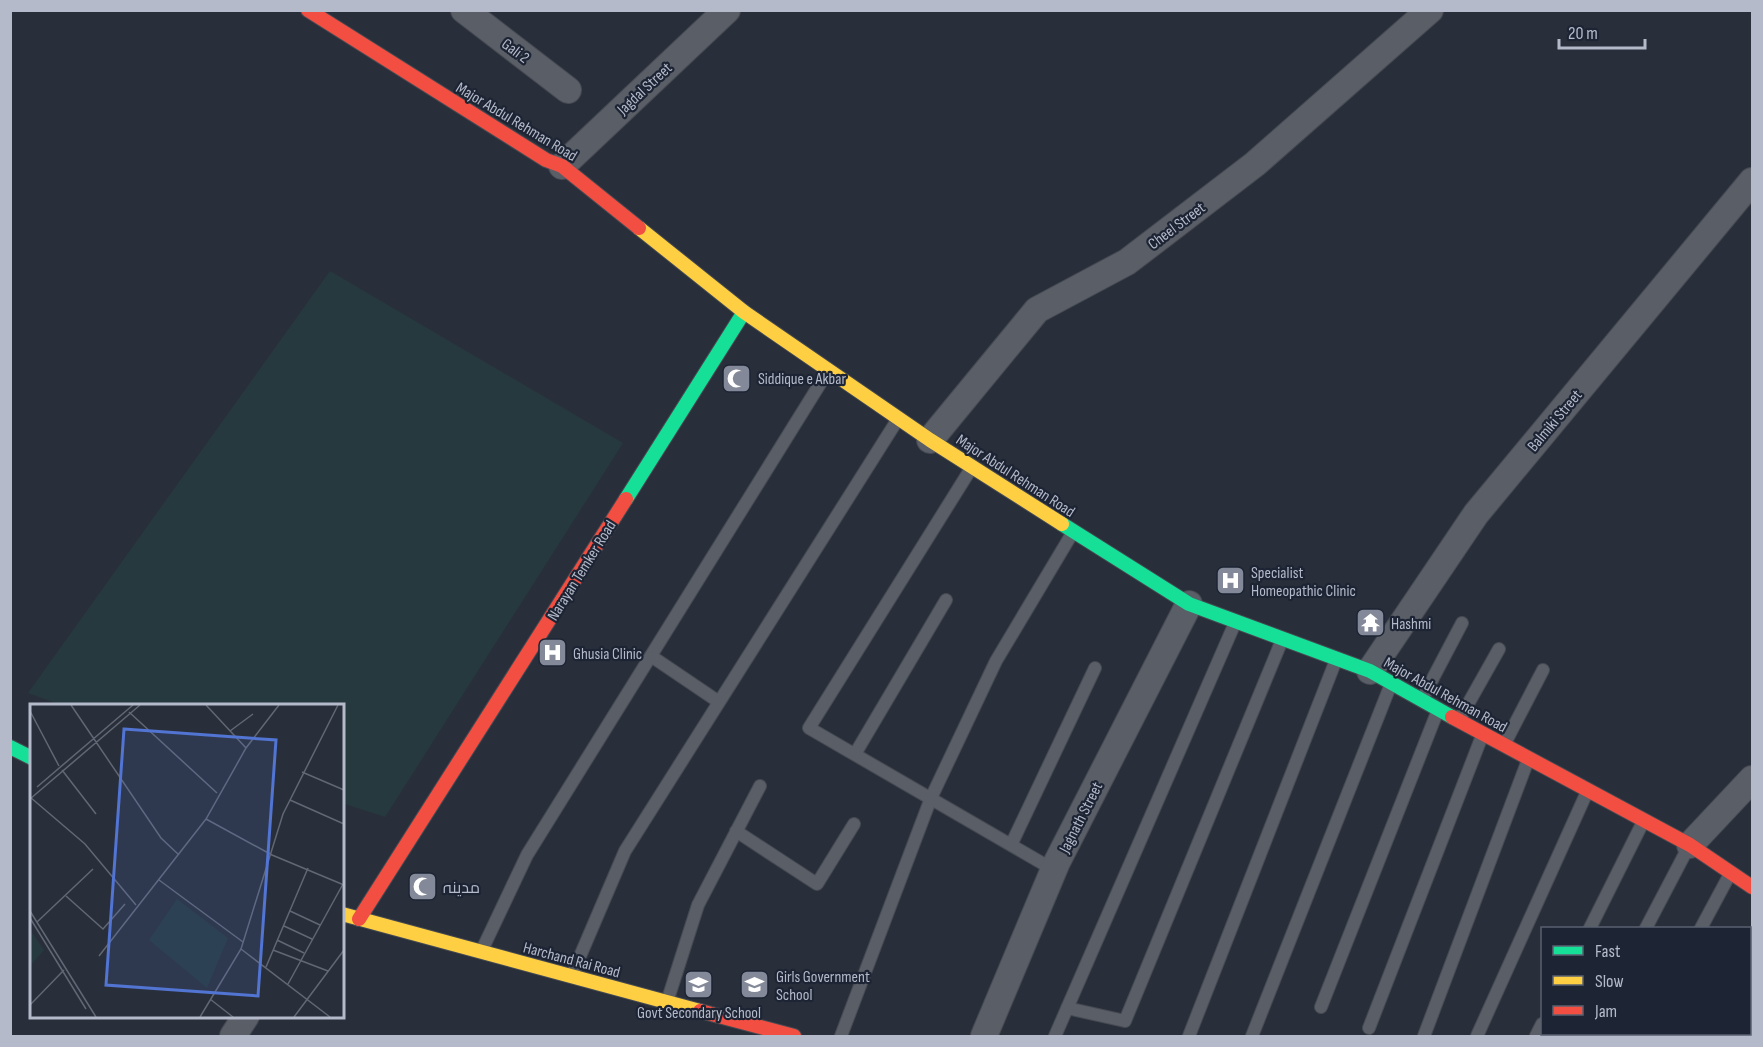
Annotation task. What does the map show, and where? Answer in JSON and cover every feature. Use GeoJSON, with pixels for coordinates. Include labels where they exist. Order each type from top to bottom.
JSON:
{"type":"FeatureCollection","features":[{"type":"Feature","properties":{"kind":"street","name":"Major Abdul Rehman Road"},"geometry":{"type":"LineString","coordinates":[[308,10],[546,160],[562,165],[744,312],[930,440],[1189,604],[1381,677],[1503,746],[1690,845],[1752,887]]}},
{"type":"Feature","properties":{"kind":"street","name":"Gali 2"},"geometry":{"type":"LineString","coordinates":[[464,10],[568,90]]}},
{"type":"Feature","properties":{"kind":"street","name":"Jagdal Street"},"geometry":{"type":"LineString","coordinates":[[562,165],[727,10]]}},
{"type":"Feature","properties":{"kind":"street","name":"Cheel Street"},"geometry":{"type":"LineString","coordinates":[[930,440],[1037,310],[1127,262],[1255,164],[1430,10]]}},
{"type":"Feature","properties":{"kind":"street","name":"Balmiki Street"},"geometry":{"type":"LineString","coordinates":[[1381,677],[1476,514],[1752,181]]}},
{"type":"Feature","properties":{"kind":"street","name":"Narayan Temker Road"},"geometry":{"type":"LineString","coordinates":[[359,919],[744,312]]}},
{"type":"Feature","properties":{"kind":"street","name":"Jagnath Street"},"geometry":{"type":"LineString","coordinates":[[984,1036],[1054,870],[1189,604]]}},
{"type":"Feature","properties":{"kind":"street"},"geometry":{"type":"LineString","coordinates":[[10,747],[30,757]]}},
{"type":"Feature","properties":{"kind":"street"},"geometry":{"type":"LineString","coordinates":[[1690,845],[1752,779]]}},
{"type":"Feature","properties":{"kind":"street","name":"Harchand Rai Road"},"geometry":{"type":"LineString","coordinates":[[344,915],[794,1036]]}},
{"type":"Feature","properties":{"kind":"street"},"geometry":{"type":"LineString","coordinates":[[233,1036],[245,1017]]}},
{"type":"Feature","properties":{"kind":"lane"},"geometry":{"type":"LineString","coordinates":[[481,952],[527,855],[829,370]]}},
{"type":"Feature","properties":{"kind":"lane"},"geometry":{"type":"LineString","coordinates":[[572,976],[625,851],[898,418]]}},
{"type":"Feature","properties":{"kind":"lane"},"geometry":{"type":"LineString","coordinates":[[972,466],[809,728],[1054,870]]}},
{"type":"Feature","properties":{"kind":"lane"},"geometry":{"type":"LineString","coordinates":[[841,1036],[931,798],[996,661],[1073,531]]}},
{"type":"Feature","properties":{"kind":"lane"},"geometry":{"type":"LineString","coordinates":[[855,754],[946,600]]}},
{"type":"Feature","properties":{"kind":"lane"},"geometry":{"type":"LineString","coordinates":[[1055,1036],[1235,622]]}},
{"type":"Feature","properties":{"kind":"lane"},"geometry":{"type":"LineString","coordinates":[[1422,700],[1462,623]]}},
{"type":"Feature","properties":{"kind":"lane"},"geometry":{"type":"LineString","coordinates":[[1067,1008],[1125,1021],[1283,639]]}},
{"type":"Feature","properties":{"kind":"lane"},"geometry":{"type":"LineString","coordinates":[[1459,721],[1499,649]]}},
{"type":"Feature","properties":{"kind":"lane"},"geometry":{"type":"LineString","coordinates":[[651,656],[719,702]]}},
{"type":"Feature","properties":{"kind":"lane"},"geometry":{"type":"LineString","coordinates":[[1189,1036],[1337,659]]}},
{"type":"Feature","properties":{"kind":"lane"},"geometry":{"type":"LineString","coordinates":[[1011,845],[1095,668]]}},
{"type":"Feature","properties":{"kind":"lane"},"geometry":{"type":"LineString","coordinates":[[1503,746],[1543,670]]}},
{"type":"Feature","properties":{"kind":"lane"},"geometry":{"type":"LineString","coordinates":[[1252,1036],[1381,677]]}},
{"type":"Feature","properties":{"kind":"lane"},"geometry":{"type":"LineString","coordinates":[[1321,1007],[1438,709]]}},
{"type":"Feature","properties":{"kind":"lane"},"geometry":{"type":"LineString","coordinates":[[1369,1028],[1483,735]]}},
{"type":"Feature","properties":{"kind":"lane"},"geometry":{"type":"LineString","coordinates":[[1424,1036],[1528,759]]}},
{"type":"Feature","properties":{"kind":"lane"},"geometry":{"type":"LineString","coordinates":[[667,1002],[698,906],[760,786]]}},
{"type":"Feature","properties":{"kind":"lane"},"geometry":{"type":"LineString","coordinates":[[1477,1036],[1587,790]]}},
{"type":"Feature","properties":{"kind":"lane"},"geometry":{"type":"LineString","coordinates":[[1591,927],[1644,821]]}},
{"type":"Feature","properties":{"kind":"lane"},"geometry":{"type":"LineString","coordinates":[[736,831],[817,884],[854,824]]}},
{"type":"Feature","properties":{"kind":"lane"},"geometry":{"type":"LineString","coordinates":[[1647,927],[1690,845]]}},
{"type":"Feature","properties":{"kind":"lane"},"geometry":{"type":"LineString","coordinates":[[1702,927],[1730,873]]}},
{"type":"Feature","properties":{"kind":"shaded area"},"geometry":{"type":"Polygon","coordinates":[[[330,271],[623,443],[385,817],[344,804],[344,704],[58,704],[28,693],[330,271]]]}},
{"type":"Feature","properties":{"kind":"traffic: fast"},"geometry":{"type":"LineString","coordinates":[[626,499],[744,312]]}},
{"type":"Feature","properties":{"kind":"traffic: fast"},"geometry":{"type":"LineString","coordinates":[[1062,524],[1189,604],[1370,671],[1452,717]]}},
{"type":"Feature","properties":{"kind":"traffic: fast"},"geometry":{"type":"LineString","coordinates":[[10,747],[30,757]]}},
{"type":"Feature","properties":{"kind":"traffic: slow"},"geometry":{"type":"LineString","coordinates":[[639,228],[744,312],[930,440],[1062,524]]}},
{"type":"Feature","properties":{"kind":"traffic: slow"},"geometry":{"type":"LineString","coordinates":[[344,915],[700,1011]]}},
{"type":"Feature","properties":{"kind":"traffic: jam"},"geometry":{"type":"LineString","coordinates":[[308,10],[546,160],[562,166],[639,228]]}},
{"type":"Feature","properties":{"kind":"traffic: jam"},"geometry":{"type":"LineString","coordinates":[[359,919],[626,499]]}},
{"type":"Feature","properties":{"kind":"traffic: jam"},"geometry":{"type":"LineString","coordinates":[[1452,717],[1690,845],[1752,887]]}},
{"type":"Feature","properties":{"kind":"traffic: jam"},"geometry":{"type":"LineString","coordinates":[[700,1011],[794,1036]]}},
{"type":"Feature","properties":{"kind":"place","name":"Siddique e Akbar"},"geometry":{"type":"Point","coordinates":[737,378]}},
{"type":"Feature","properties":{"kind":"place","name":"Specialist Homeopathic Clinic"},"geometry":{"type":"Point","coordinates":[1230,581]}},
{"type":"Feature","properties":{"kind":"place","name":"Hashmi"},"geometry":{"type":"Point","coordinates":[1370,623]}},
{"type":"Feature","properties":{"kind":"place","name":"Ghusia Clinic"},"geometry":{"type":"Point","coordinates":[552,653]}},
{"type":"Feature","properties":{"kind":"place","name":"مدینہ"},"geometry":{"type":"Point","coordinates":[422,887]}},
{"type":"Feature","properties":{"kind":"place","name":"Govt Secondary School"},"geometry":{"type":"Point","coordinates":[699,984]}},
{"type":"Feature","properties":{"kind":"place","name":"Girls Government School"},"geometry":{"type":"Point","coordinates":[755,985]}}]}
